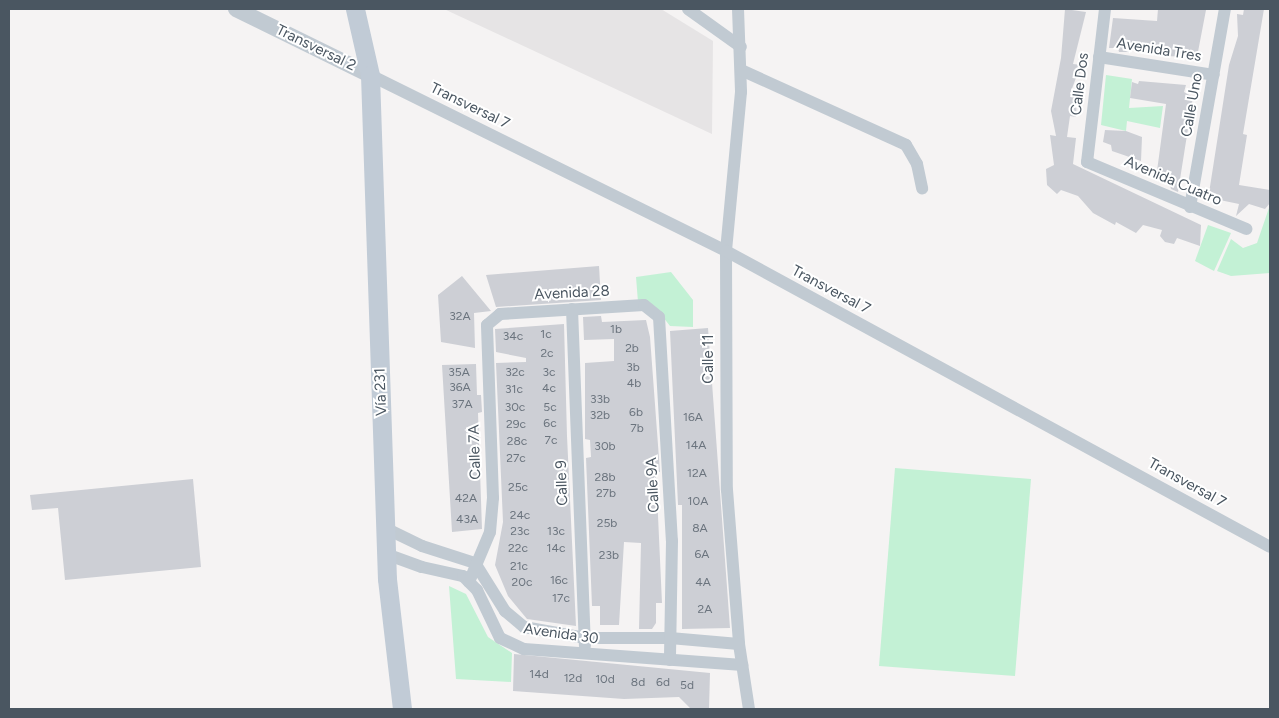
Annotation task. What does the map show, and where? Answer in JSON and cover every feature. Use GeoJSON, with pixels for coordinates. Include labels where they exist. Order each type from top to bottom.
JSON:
{"type":"FeatureCollection","features":[{"type":"Feature","properties":{"kind":"main road","name":"Vía 231"},"geometry":{"type":"LineString","coordinates":[[355,9],[370,75],[386,554],[402,709]]}},
{"type":"Feature","properties":{"kind":"street","name":"Transversal 2"},"geometry":{"type":"LineString","coordinates":[[236,9],[370,75]]}},
{"type":"Feature","properties":{"kind":"street"},"geometry":{"type":"LineString","coordinates":[[688,9],[741,47]]}},
{"type":"Feature","properties":{"kind":"street","name":"Calle 11"},"geometry":{"type":"LineString","coordinates":[[738,9],[741,70],[726,252],[727,490],[738,644],[749,709]]}},
{"type":"Feature","properties":{"kind":"street","name":"Calle Dos"},"geometry":{"type":"LineString","coordinates":[[1087,162],[1105,9]]}},
{"type":"Feature","properties":{"kind":"street","name":"Calle Uno"},"geometry":{"type":"LineString","coordinates":[[1190,206],[1225,9]]}},
{"type":"Feature","properties":{"kind":"street","name":"Avenida Tres"},"geometry":{"type":"LineString","coordinates":[[1099,57],[1214,75]]}},
{"type":"Feature","properties":{"kind":"street"},"geometry":{"type":"LineString","coordinates":[[741,70],[906,144],[917,164],[922,188]]}},
{"type":"Feature","properties":{"kind":"street","name":"Transversal 7"},"geometry":{"type":"LineString","coordinates":[[370,75],[726,252],[1270,547]]}},
{"type":"Feature","properties":{"kind":"street","name":"Avenida Cuatro"},"geometry":{"type":"LineString","coordinates":[[1087,162],[1246,229]]}},
{"type":"Feature","properties":{"kind":"street","name":"Avenida 28"},"geometry":{"type":"LineString","coordinates":[[493,318],[500,314],[572,309],[644,306],[653,310]]}},
{"type":"Feature","properties":{"kind":"street","name":"Calle 9"},"geometry":{"type":"LineString","coordinates":[[572,309],[586,656]]}},
{"type":"Feature","properties":{"kind":"street","name":"Calle 9A"},"geometry":{"type":"LineString","coordinates":[[653,310],[659,318],[672,541],[670,660]]}},
{"type":"Feature","properties":{"kind":"street","name":"Calle 7A"},"geometry":{"type":"LineString","coordinates":[[469,582],[475,563],[490,532],[492,506],[487,325],[493,318]]}},
{"type":"Feature","properties":{"kind":"street"},"geometry":{"type":"LineString","coordinates":[[385,528],[422,546],[475,563]]}},
{"type":"Feature","properties":{"kind":"street"},"geometry":{"type":"LineString","coordinates":[[386,554],[422,568],[463,576],[469,582]]}},
{"type":"Feature","properties":{"kind":"street","name":"Avenida 30"},"geometry":{"type":"LineString","coordinates":[[475,563],[514,622],[533,630],[585,638],[670,638],[738,644]]}},
{"type":"Feature","properties":{"kind":"street","name":"Avenida 30"},"geometry":{"type":"LineString","coordinates":[[469,582],[477,590],[500,638],[524,649],[586,656],[742,666]]}},
{"type":"Feature","properties":{"kind":"shaded area"},"geometry":{"type":"Polygon","coordinates":[[[444,9],[661,9],[713,41],[712,134],[444,9]]]}},
{"type":"Feature","properties":{"kind":"green space"},"geometry":{"type":"Polygon","coordinates":[[[1106,75],[1132,79],[1129,108],[1163,106],[1160,128],[1127,121],[1126,131],[1101,125],[1106,75]]]}},
{"type":"Feature","properties":{"kind":"green space"},"geometry":{"type":"Polygon","coordinates":[[[1270,205],[1270,273],[1231,276],[1217,271],[1231,239],[1243,248],[1257,243],[1270,205]]]}},
{"type":"Feature","properties":{"kind":"green space"},"geometry":{"type":"Polygon","coordinates":[[[1208,225],[1231,233],[1214,271],[1195,261],[1208,225]]]}},
{"type":"Feature","properties":{"kind":"green space"},"geometry":{"type":"Polygon","coordinates":[[[671,272],[693,300],[693,327],[670,326],[656,308],[638,302],[636,277],[671,272]]]}},
{"type":"Feature","properties":{"kind":"green space"},"geometry":{"type":"Polygon","coordinates":[[[895,468],[1031,479],[1015,676],[879,666],[895,468]]]}},
{"type":"Feature","properties":{"kind":"green space"},"geometry":{"type":"Polygon","coordinates":[[[449,586],[466,594],[488,637],[512,653],[511,682],[456,679],[449,586]]]}},
{"type":"Feature","properties":{"kind":"building"},"geometry":{"type":"Polygon","coordinates":[[[1065,9],[1086,12],[1073,64],[1081,65],[1080,75],[1077,75],[1070,94],[1077,95],[1076,117],[1070,116],[1067,137],[1076,138],[1073,164],[1201,225],[1200,246],[1177,238],[1174,244],[1165,242],[1160,236],[1162,230],[1143,225],[1136,233],[1116,222],[1115,225],[1093,213],[1078,196],[1061,190],[1057,194],[1047,185],[1046,169],[1054,165],[1050,135],[1056,136],[1051,111],[1061,58],[1065,9]]]}},
{"type":"Feature","properties":{"kind":"building"},"geometry":{"type":"Polygon","coordinates":[[[1158,9],[1206,10],[1197,57],[1162,56],[1132,49],[1131,52],[1119,52],[1118,48],[1109,48],[1113,18],[1157,21],[1158,9]]]}},
{"type":"Feature","properties":{"kind":"building"},"geometry":{"type":"Polygon","coordinates":[[[1244,9],[1264,9],[1243,134],[1247,135],[1239,185],[1270,190],[1270,203],[1265,209],[1249,204],[1236,216],[1239,204],[1215,199],[1216,195],[1209,193],[1229,65],[1238,36],[1237,14],[1243,15],[1244,9]]]}},
{"type":"Feature","properties":{"kind":"building"},"geometry":{"type":"Polygon","coordinates":[[[1139,81],[1186,85],[1184,92],[1193,97],[1178,192],[1171,189],[1167,174],[1157,171],[1166,104],[1130,98],[1132,82],[1138,84],[1139,81]]]}},
{"type":"Feature","properties":{"kind":"building"},"geometry":{"type":"Polygon","coordinates":[[[1105,130],[1126,131],[1142,137],[1141,161],[1112,151],[1111,145],[1103,142],[1105,130]]]}},
{"type":"Feature","properties":{"kind":"building"},"geometry":{"type":"Polygon","coordinates":[[[599,266],[601,300],[496,307],[486,275],[599,266]]]}},
{"type":"Feature","properties":{"kind":"building"},"geometry":{"type":"Polygon","coordinates":[[[462,276],[491,311],[474,313],[475,348],[441,342],[438,295],[462,276]]]}},
{"type":"Feature","properties":{"kind":"building"},"geometry":{"type":"Polygon","coordinates":[[[601,316],[602,322],[646,320],[650,337],[660,472],[656,472],[662,603],[656,603],[656,623],[652,629],[639,629],[641,543],[624,542],[619,625],[600,625],[600,606],[592,606],[586,458],[591,457],[590,440],[585,439],[585,363],[614,361],[614,339],[584,340],[583,317],[601,316]]]}},
{"type":"Feature","properties":{"kind":"building"},"geometry":{"type":"Polygon","coordinates":[[[564,324],[576,626],[527,619],[508,596],[495,565],[503,522],[496,363],[526,362],[526,358],[496,352],[495,329],[564,324]]]}},
{"type":"Feature","properties":{"kind":"building"},"geometry":{"type":"Polygon","coordinates":[[[708,328],[730,628],[682,629],[682,505],[678,505],[670,331],[708,328]]]}},
{"type":"Feature","properties":{"kind":"building"},"geometry":{"type":"Polygon","coordinates":[[[476,364],[477,395],[481,395],[482,412],[478,413],[482,529],[452,532],[442,365],[476,364]]]}},
{"type":"Feature","properties":{"kind":"building"},"geometry":{"type":"Polygon","coordinates":[[[193,479],[201,567],[65,580],[58,508],[32,510],[30,495],[193,479]]]}},
{"type":"Feature","properties":{"kind":"building"},"geometry":{"type":"Polygon","coordinates":[[[514,654],[710,673],[709,709],[691,709],[679,697],[624,699],[513,691],[514,654]]]}}]}
